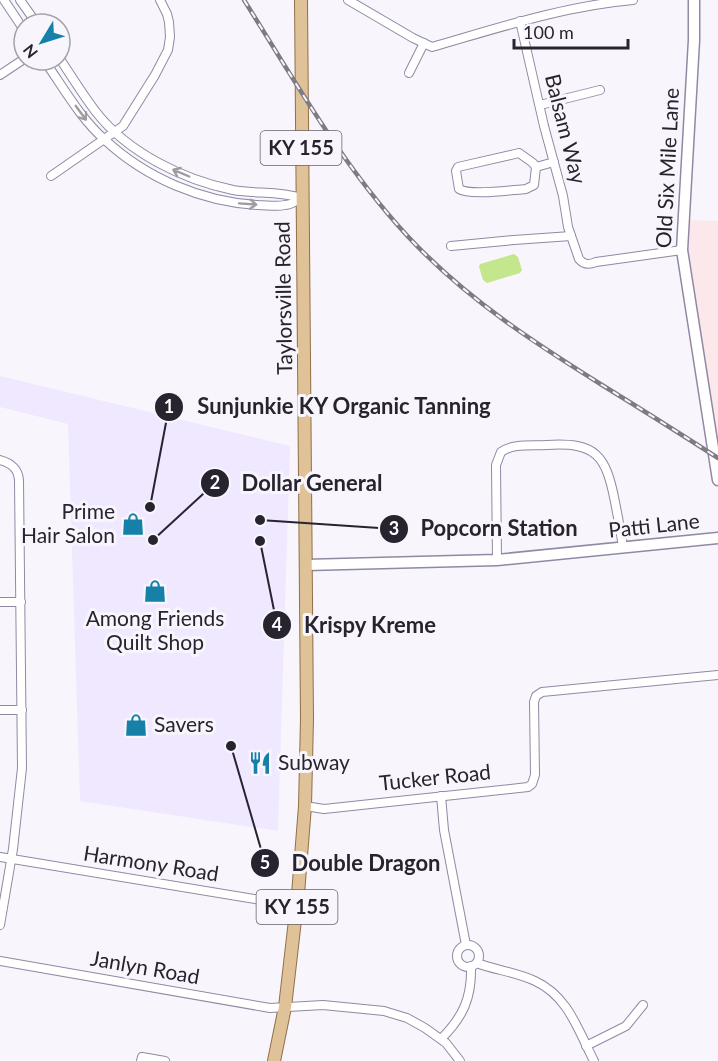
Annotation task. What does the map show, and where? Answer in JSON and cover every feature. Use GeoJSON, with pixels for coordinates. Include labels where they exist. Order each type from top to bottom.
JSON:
{"type":"FeatureCollection","features":[{"type":"Feature","properties":{"kind":"main road","name":"Taylorsville Road"},"geometry":{"type":"LineString","coordinates":[[274,1061],[285,1007],[297,906],[305,806],[307,719],[301,0]]}},
{"type":"Feature","properties":{"kind":"street"},"geometry":{"type":"LineString","coordinates":[[51,176],[123,126],[155,75],[168,50],[170,37],[167,14],[160,0]]}},
{"type":"Feature","properties":{"kind":"street"},"geometry":{"type":"LineString","coordinates":[[348,0],[432,47],[520,21],[586,6],[633,0]]}},
{"type":"Feature","properties":{"kind":"street","name":"Old Six Mile Lane"},"geometry":{"type":"LineString","coordinates":[[694,0],[694,40],[682,250],[718,480]]}},
{"type":"Feature","properties":{"kind":"street","name":"Balsam Way"},"geometry":{"type":"LineString","coordinates":[[520,21],[573,240]]}},
{"type":"Feature","properties":{"kind":"street"},"geometry":{"type":"LineString","coordinates":[[409,73],[424,43]]}},
{"type":"Feature","properties":{"kind":"street"},"geometry":{"type":"LineString","coordinates":[[52,72],[89,124],[104,140],[160,179],[186,190],[235,203],[287,206],[302,198]]}},
{"type":"Feature","properties":{"kind":"street"},"geometry":{"type":"LineString","coordinates":[[69,72],[97,114],[115,132],[152,159],[198,181],[214,186],[247,192],[286,193],[302,198]]}},
{"type":"Feature","properties":{"kind":"street"},"geometry":{"type":"LineString","coordinates":[[540,105],[600,90]]}},
{"type":"Feature","properties":{"kind":"street"},"geometry":{"type":"LineString","coordinates":[[519,153],[536,167],[534,185],[526,189],[464,192],[459,189],[457,182],[458,167],[519,153]]}},
{"type":"Feature","properties":{"kind":"street"},"geometry":{"type":"LineString","coordinates":[[536,167],[554,162]]}},
{"type":"Feature","properties":{"kind":"street"},"geometry":{"type":"LineString","coordinates":[[451,246],[514,240],[573,240],[579,259],[586,264],[682,250]]}},
{"type":"Feature","properties":{"kind":"street"},"geometry":{"type":"LineString","coordinates":[[497,560],[496,465],[501,452],[512,447],[565,444],[584,448],[602,461],[609,474],[623,548]]}},
{"type":"Feature","properties":{"kind":"street"},"geometry":{"type":"LineString","coordinates":[[0,460],[12,466],[18,475],[22,710],[22,768],[0,925]]}},
{"type":"Feature","properties":{"kind":"street","name":"Patti Lane"},"geometry":{"type":"LineString","coordinates":[[306,566],[497,560],[718,538]]}},
{"type":"Feature","properties":{"kind":"street"},"geometry":{"type":"LineString","coordinates":[[0,602],[21,602]]}},
{"type":"Feature","properties":{"kind":"street","name":"Tucker Road"},"geometry":{"type":"LineString","coordinates":[[305,806],[324,809],[523,788],[532,784],[535,775],[534,702],[538,694],[718,675]]}},
{"type":"Feature","properties":{"kind":"street"},"geometry":{"type":"LineString","coordinates":[[0,710],[22,710]]}},
{"type":"Feature","properties":{"kind":"street"},"geometry":{"type":"LineString","coordinates":[[441,796],[445,839],[466,945]]}},
{"type":"Feature","properties":{"kind":"street","name":"Harmony Road"},"geometry":{"type":"LineString","coordinates":[[0,857],[297,906]]}},
{"type":"Feature","properties":{"kind":"street"},"geometry":{"type":"LineString","coordinates":[[441,1039],[459,1019],[466,1003],[474,964],[479,956],[477,950],[466,945],[460,950],[458,957],[464,965],[474,964],[527,978],[550,989],[566,1005],[594,1061]]}},
{"type":"Feature","properties":{"kind":"street","name":"Janlyn Road"},"geometry":{"type":"LineString","coordinates":[[0,962],[270,1008],[323,1005],[387,1011],[407,1018],[441,1039],[460,1061]]}},
{"type":"Feature","properties":{"kind":"street"},"geometry":{"type":"LineString","coordinates":[[586,1046],[627,1026],[643,1005]]}},
{"type":"Feature","properties":{"kind":"street"},"geometry":{"type":"LineString","coordinates":[[141,1061],[142,1057],[165,1061]]}},
{"type":"Feature","properties":{"kind":"shaded area"},"geometry":{"type":"Polygon","coordinates":[[[683,220],[718,221],[718,435],[701,368],[683,220]]]}},
{"type":"Feature","properties":{"kind":"shaded area"},"geometry":{"type":"Polygon","coordinates":[[[0,376],[290,446],[278,831],[80,801],[68,424],[0,407],[0,376]]]}},
{"type":"Feature","properties":{"kind":"green space"},"geometry":{"type":"Polygon","coordinates":[[[514,254],[518,257],[522,270],[520,273],[487,283],[483,280],[480,264],[514,254]]]}},
{"type":"Feature","properties":{"kind":"railway"},"geometry":{"type":"LineString","coordinates":[[244,0],[345,159],[392,218],[438,267],[482,304],[529,338],[718,458]]}},
{"type":"Feature","properties":{"kind":"place","name":"Sunjunkie KY Organic Tanning"},"geometry":{"type":"Point","coordinates":[150,507]}},
{"type":"Feature","properties":{"kind":"place","name":"Popcorn Station"},"geometry":{"type":"Point","coordinates":[260,520]}},
{"type":"Feature","properties":{"kind":"place","name":"Prime Hair Salon"},"geometry":{"type":"Point","coordinates":[133,524]}},
{"type":"Feature","properties":{"kind":"place","name":"Dollar General"},"geometry":{"type":"Point","coordinates":[153,540]}},
{"type":"Feature","properties":{"kind":"place","name":"Krispy Kreme"},"geometry":{"type":"Point","coordinates":[260,541]}},
{"type":"Feature","properties":{"kind":"place","name":"Among Friends Quilt Shop"},"geometry":{"type":"Point","coordinates":[155,591]}},
{"type":"Feature","properties":{"kind":"place","name":"Savers"},"geometry":{"type":"Point","coordinates":[136,725]}},
{"type":"Feature","properties":{"kind":"place","name":"Double Dragon"},"geometry":{"type":"Point","coordinates":[231,746]}},
{"type":"Feature","properties":{"kind":"place","name":"Subway"},"geometry":{"type":"Point","coordinates":[260,763]}}]}
